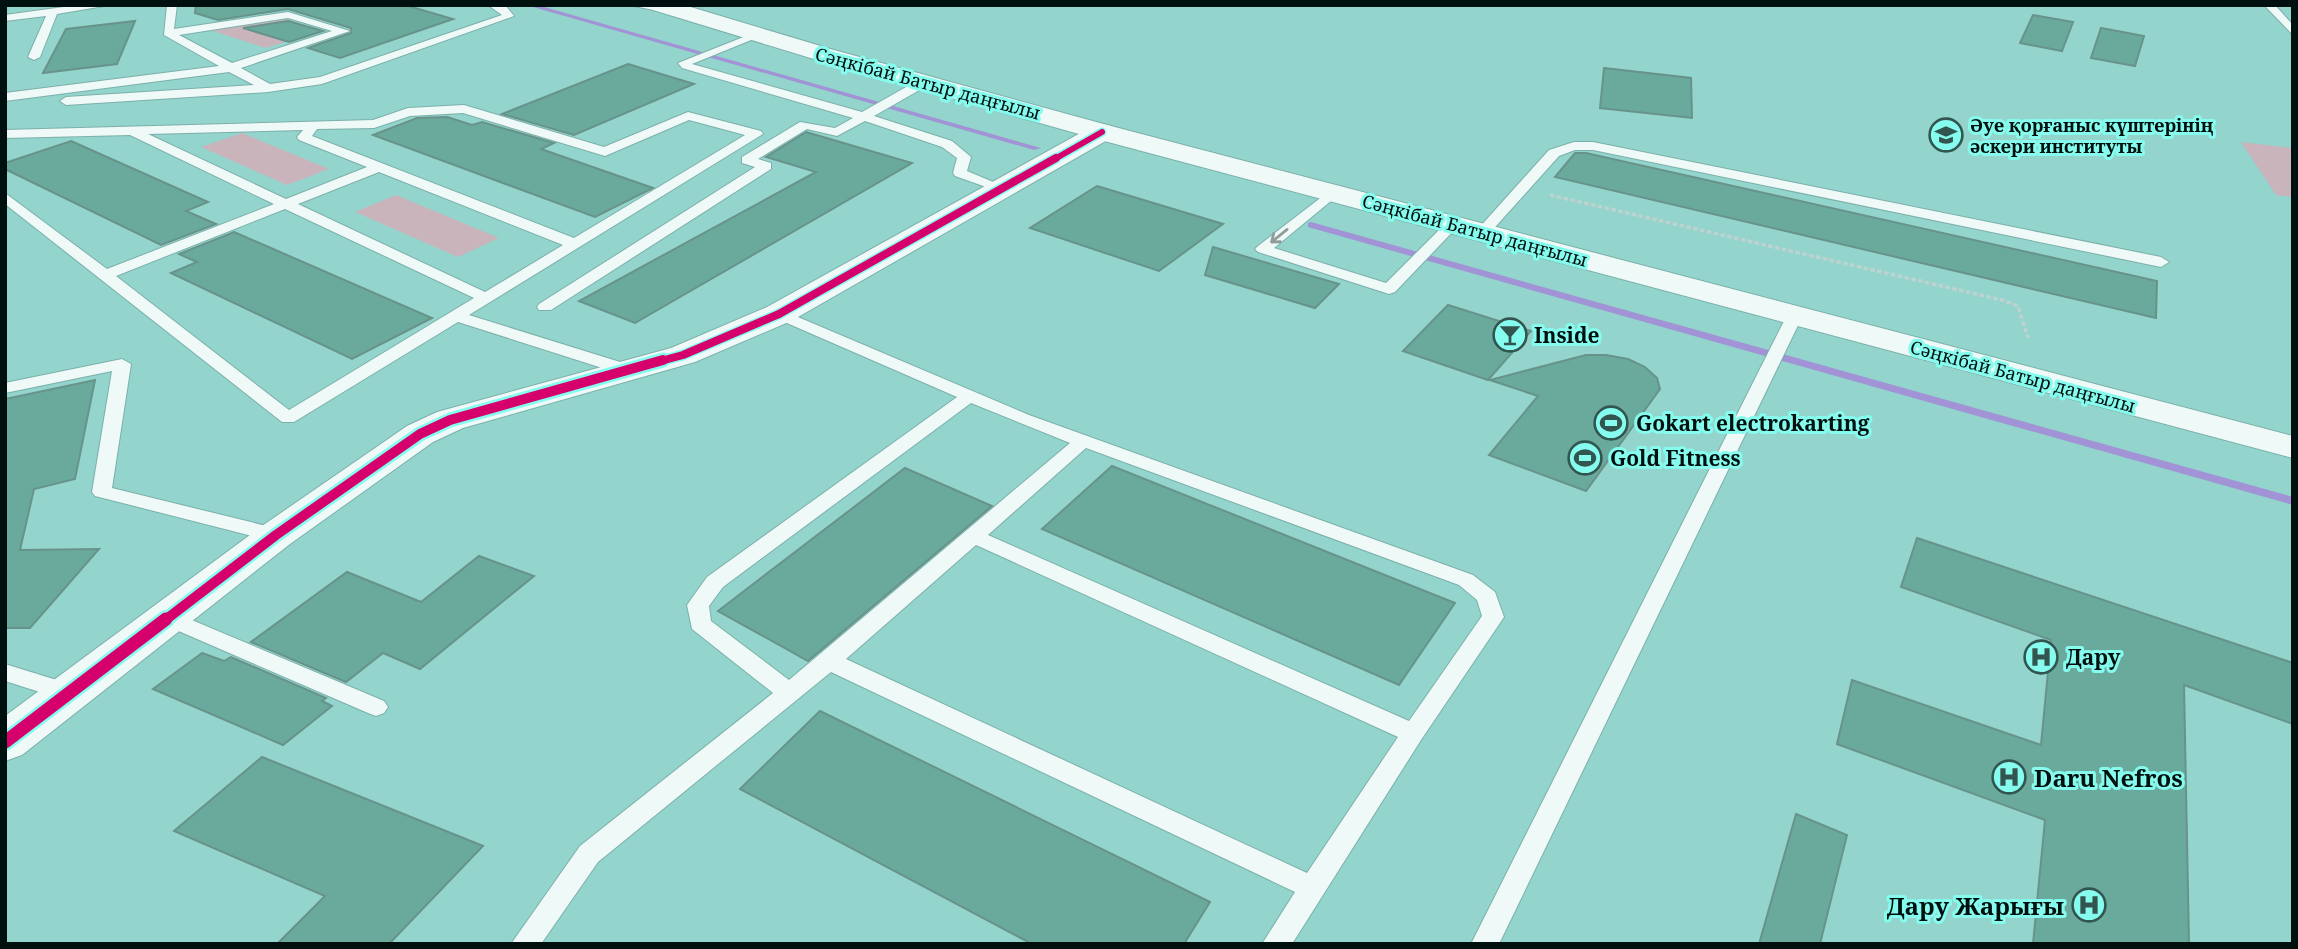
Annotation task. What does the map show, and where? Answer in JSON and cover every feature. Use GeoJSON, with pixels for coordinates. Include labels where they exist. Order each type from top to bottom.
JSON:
{"type":"FeatureCollection","features":[{"type":"Feature","properties":{"kind":"main road","name":"Сәңкібай Батыр даңғылы"},"geometry":{"type":"LineString","coordinates":[[661,5],[755,36],[926,81],[1102,132],[1468,228],[1789,329],[2293,447]]}},
{"type":"Feature","properties":{"kind":"main road"},"geometry":{"type":"LineString","coordinates":[[5,743],[276,535],[430,429],[463,416],[683,355],[779,314],[1102,132]]}},
{"type":"Feature","properties":{"kind":"lane"},"geometry":{"type":"LineString","coordinates":[[5,18],[105,5]]}},
{"type":"Feature","properties":{"kind":"lane"},"geometry":{"type":"LineString","coordinates":[[167,33],[172,5]]}},
{"type":"Feature","properties":{"kind":"lane"},"geometry":{"type":"LineString","coordinates":[[5,105],[268,88],[322,80],[509,16],[502,8],[493,5]]}},
{"type":"Feature","properties":{"kind":"lane"},"geometry":{"type":"LineString","coordinates":[[634,5],[685,13]]}},
{"type":"Feature","properties":{"kind":"lane"},"geometry":{"type":"LineString","coordinates":[[2269,5],[2293,32]]}},
{"type":"Feature","properties":{"kind":"lane"},"geometry":{"type":"LineString","coordinates":[[34,57],[53,12]]}},
{"type":"Feature","properties":{"kind":"lane"},"geometry":{"type":"LineString","coordinates":[[5,97],[230,68],[344,31],[288,15],[167,33]]}},
{"type":"Feature","properties":{"kind":"lane"},"geometry":{"type":"LineString","coordinates":[[167,33],[268,88]]}},
{"type":"Feature","properties":{"kind":"lane"},"geometry":{"type":"LineString","coordinates":[[755,36],[684,63],[686,66],[870,113],[947,144],[964,157],[960,173],[1003,189]]}},
{"type":"Feature","properties":{"kind":"lane"},"geometry":{"type":"LineString","coordinates":[[545,307],[766,166],[747,160],[805,125],[837,132],[926,81]]}},
{"type":"Feature","properties":{"kind":"lane"},"geometry":{"type":"LineString","coordinates":[[5,134],[374,124],[408,112],[464,109],[605,152],[688,116],[756,134],[288,418],[5,197]]}},
{"type":"Feature","properties":{"kind":"lane"},"geometry":{"type":"LineString","coordinates":[[313,126],[304,137],[575,244]]}},
{"type":"Feature","properties":{"kind":"lane"},"geometry":{"type":"LineString","coordinates":[[131,131],[486,298]]}},
{"type":"Feature","properties":{"kind":"lane"},"geometry":{"type":"LineString","coordinates":[[1332,193],[1263,249],[1389,289],[1427,250],[1468,228],[1522,188],[1554,153],[1574,146],[1593,146],[2161,262]]}},
{"type":"Feature","properties":{"kind":"lane"},"geometry":{"type":"LineString","coordinates":[[105,275],[379,167]]}},
{"type":"Feature","properties":{"kind":"lane"},"geometry":{"type":"LineString","coordinates":[[779,314],[968,397],[1082,442],[1466,580],[1487,597],[1493,617],[1413,733],[1276,944]]}},
{"type":"Feature","properties":{"kind":"lane"},"geometry":{"type":"LineString","coordinates":[[456,316],[627,370]]}},
{"type":"Feature","properties":{"kind":"lane"},"geometry":{"type":"LineString","coordinates":[[1485,944],[1789,329]]}},
{"type":"Feature","properties":{"kind":"lane"},"geometry":{"type":"LineString","coordinates":[[5,388],[122,364],[102,492],[276,535]]}},
{"type":"Feature","properties":{"kind":"lane"},"geometry":{"type":"LineString","coordinates":[[788,692],[700,624],[698,605],[715,582],[968,397]]}},
{"type":"Feature","properties":{"kind":"lane"},"geometry":{"type":"LineString","coordinates":[[525,944],[589,854],[788,692],[829,662],[1082,442]]}},
{"type":"Feature","properties":{"kind":"lane"},"geometry":{"type":"LineString","coordinates":[[975,537],[1413,733]]}},
{"type":"Feature","properties":{"kind":"lane"},"geometry":{"type":"LineString","coordinates":[[168,618],[376,707]]}},
{"type":"Feature","properties":{"kind":"lane"},"geometry":{"type":"LineString","coordinates":[[829,662],[1312,888]]}},
{"type":"Feature","properties":{"kind":"lane"},"geometry":{"type":"LineString","coordinates":[[5,672],[68,692]]}},
{"type":"Feature","properties":{"kind":"path"},"geometry":{"type":"LineString","coordinates":[[1522,188],[2002,300],[2018,306],[2028,338]]}},
{"type":"Feature","properties":{"kind":"shaded area"},"geometry":{"type":"Polygon","coordinates":[[[286,19],[320,31],[266,48],[210,30],[286,19]]]}},
{"type":"Feature","properties":{"kind":"shaded area"},"geometry":{"type":"Polygon","coordinates":[[[242,133],[329,169],[287,185],[201,147],[242,133]]]}},
{"type":"Feature","properties":{"kind":"shaded area"},"geometry":{"type":"Polygon","coordinates":[[[2241,142],[2293,148],[2293,197],[2276,195],[2241,142]]]}},
{"type":"Feature","properties":{"kind":"shaded area"},"geometry":{"type":"Polygon","coordinates":[[[396,195],[499,238],[458,257],[355,212],[396,195]]]}},
{"type":"Feature","properties":{"kind":"building"},"geometry":{"type":"Polygon","coordinates":[[[196,5],[405,5],[453,19],[340,58],[308,48],[351,33],[351,28],[288,9],[218,20],[195,13],[196,5]]]}},
{"type":"Feature","properties":{"kind":"building"},"geometry":{"type":"Polygon","coordinates":[[[2033,15],[2073,22],[2062,51],[2020,43],[2033,15]]]}},
{"type":"Feature","properties":{"kind":"building"},"geometry":{"type":"Polygon","coordinates":[[[135,21],[117,64],[43,73],[66,29],[135,21]]]}},
{"type":"Feature","properties":{"kind":"building"},"geometry":{"type":"Polygon","coordinates":[[[288,21],[323,31],[289,42],[243,28],[288,21]]]}},
{"type":"Feature","properties":{"kind":"building"},"geometry":{"type":"Polygon","coordinates":[[[2101,28],[2144,36],[2135,66],[2091,58],[2101,28]]]}},
{"type":"Feature","properties":{"kind":"building"},"geometry":{"type":"Polygon","coordinates":[[[628,64],[694,84],[574,135],[502,114],[628,64]]]}},
{"type":"Feature","properties":{"kind":"building"},"geometry":{"type":"Polygon","coordinates":[[[1604,68],[1691,78],[1692,118],[1600,108],[1604,68]]]}},
{"type":"Feature","properties":{"kind":"building"},"geometry":{"type":"Polygon","coordinates":[[[447,117],[472,125],[482,122],[554,143],[541,149],[653,188],[595,217],[373,135],[417,118],[447,117]]]}},
{"type":"Feature","properties":{"kind":"building"},"geometry":{"type":"Polygon","coordinates":[[[806,132],[912,163],[635,323],[579,301],[816,172],[766,157],[806,132]]]}},
{"type":"Feature","properties":{"kind":"building"},"geometry":{"type":"Polygon","coordinates":[[[71,141],[208,202],[186,211],[216,224],[161,245],[5,169],[5,163],[71,141]]]}},
{"type":"Feature","properties":{"kind":"building"},"geometry":{"type":"Polygon","coordinates":[[[1575,153],[1586,153],[2157,281],[2156,318],[1555,177],[1575,153]]]}},
{"type":"Feature","properties":{"kind":"building"},"geometry":{"type":"Polygon","coordinates":[[[1097,186],[1223,224],[1159,271],[1030,228],[1097,186]]]}},
{"type":"Feature","properties":{"kind":"building"},"geometry":{"type":"Polygon","coordinates":[[[234,232],[432,318],[352,359],[171,273],[197,262],[179,254],[234,232]]]}},
{"type":"Feature","properties":{"kind":"building"},"geometry":{"type":"Polygon","coordinates":[[[1213,247],[1339,284],[1315,308],[1205,275],[1213,247]]]}},
{"type":"Feature","properties":{"kind":"building"},"geometry":{"type":"Polygon","coordinates":[[[1448,305],[1531,331],[1488,380],[1403,351],[1448,305]]]}},
{"type":"Feature","properties":{"kind":"building"},"geometry":{"type":"Polygon","coordinates":[[[1586,355],[1628,359],[1645,367],[1657,378],[1660,389],[1586,491],[1489,455],[1538,396],[1490,380],[1586,355]]]}},
{"type":"Feature","properties":{"kind":"building"},"geometry":{"type":"Polygon","coordinates":[[[95,380],[75,479],[34,489],[20,550],[99,549],[30,628],[5,628],[5,399],[95,380]]]}},
{"type":"Feature","properties":{"kind":"building"},"geometry":{"type":"Polygon","coordinates":[[[1112,466],[1455,603],[1399,685],[1042,529],[1112,466]]]}},
{"type":"Feature","properties":{"kind":"building"},"geometry":{"type":"Polygon","coordinates":[[[905,468],[992,506],[808,661],[718,611],[905,468]]]}},
{"type":"Feature","properties":{"kind":"building"},"geometry":{"type":"Polygon","coordinates":[[[1917,538],[2293,663],[2293,724],[2184,685],[2189,944],[2033,944],[2045,820],[1837,744],[1852,680],[2041,745],[2051,640],[1901,587],[1917,538]]]}},
{"type":"Feature","properties":{"kind":"building"},"geometry":{"type":"Polygon","coordinates":[[[479,556],[534,576],[420,669],[383,653],[346,682],[251,642],[347,572],[421,602],[479,556]]]}},
{"type":"Feature","properties":{"kind":"building"},"geometry":{"type":"Polygon","coordinates":[[[202,653],[224,661],[231,657],[326,698],[322,701],[332,706],[283,745],[153,689],[202,653]]]}},
{"type":"Feature","properties":{"kind":"building"},"geometry":{"type":"Polygon","coordinates":[[[820,711],[1210,902],[1184,944],[1032,944],[740,789],[820,711]]]}},
{"type":"Feature","properties":{"kind":"building"},"geometry":{"type":"Polygon","coordinates":[[[262,757],[483,846],[389,944],[277,944],[325,896],[174,831],[262,757]]]}},
{"type":"Feature","properties":{"kind":"building"},"geometry":{"type":"Polygon","coordinates":[[[1796,814],[1847,835],[1820,944],[1759,944],[1796,814]]]}},
{"type":"Feature","properties":{"kind":"waterway"},"geometry":{"type":"LineString","coordinates":[[529,5],[1037,148]]}},
{"type":"Feature","properties":{"kind":"waterway"},"geometry":{"type":"LineString","coordinates":[[1311,225],[2293,501]]}},
{"type":"Feature","properties":{"kind":"cycle path"},"geometry":{"type":"LineString","coordinates":[[5,742],[276,535],[420,434],[450,420],[683,355],[779,314],[1102,132]]}},
{"type":"Feature","properties":{"kind":"place","name":"Әуе қорғаныс күштерінің әскери институты"},"geometry":{"type":"Point","coordinates":[1946,135]}},
{"type":"Feature","properties":{"kind":"place","name":"Inside"},"geometry":{"type":"Point","coordinates":[1510,335]}},
{"type":"Feature","properties":{"kind":"place","name":"Gokart electrokarting"},"geometry":{"type":"Point","coordinates":[1611,423]}},
{"type":"Feature","properties":{"kind":"place","name":"Gold Fitness"},"geometry":{"type":"Point","coordinates":[1585,458]}},
{"type":"Feature","properties":{"kind":"place","name":"Дару"},"geometry":{"type":"Point","coordinates":[2041,657]}},
{"type":"Feature","properties":{"kind":"place","name":"Daru Nefros"},"geometry":{"type":"Point","coordinates":[2009,777]}},
{"type":"Feature","properties":{"kind":"place","name":"Дару Жарығы"},"geometry":{"type":"Point","coordinates":[2089,905]}}]}
